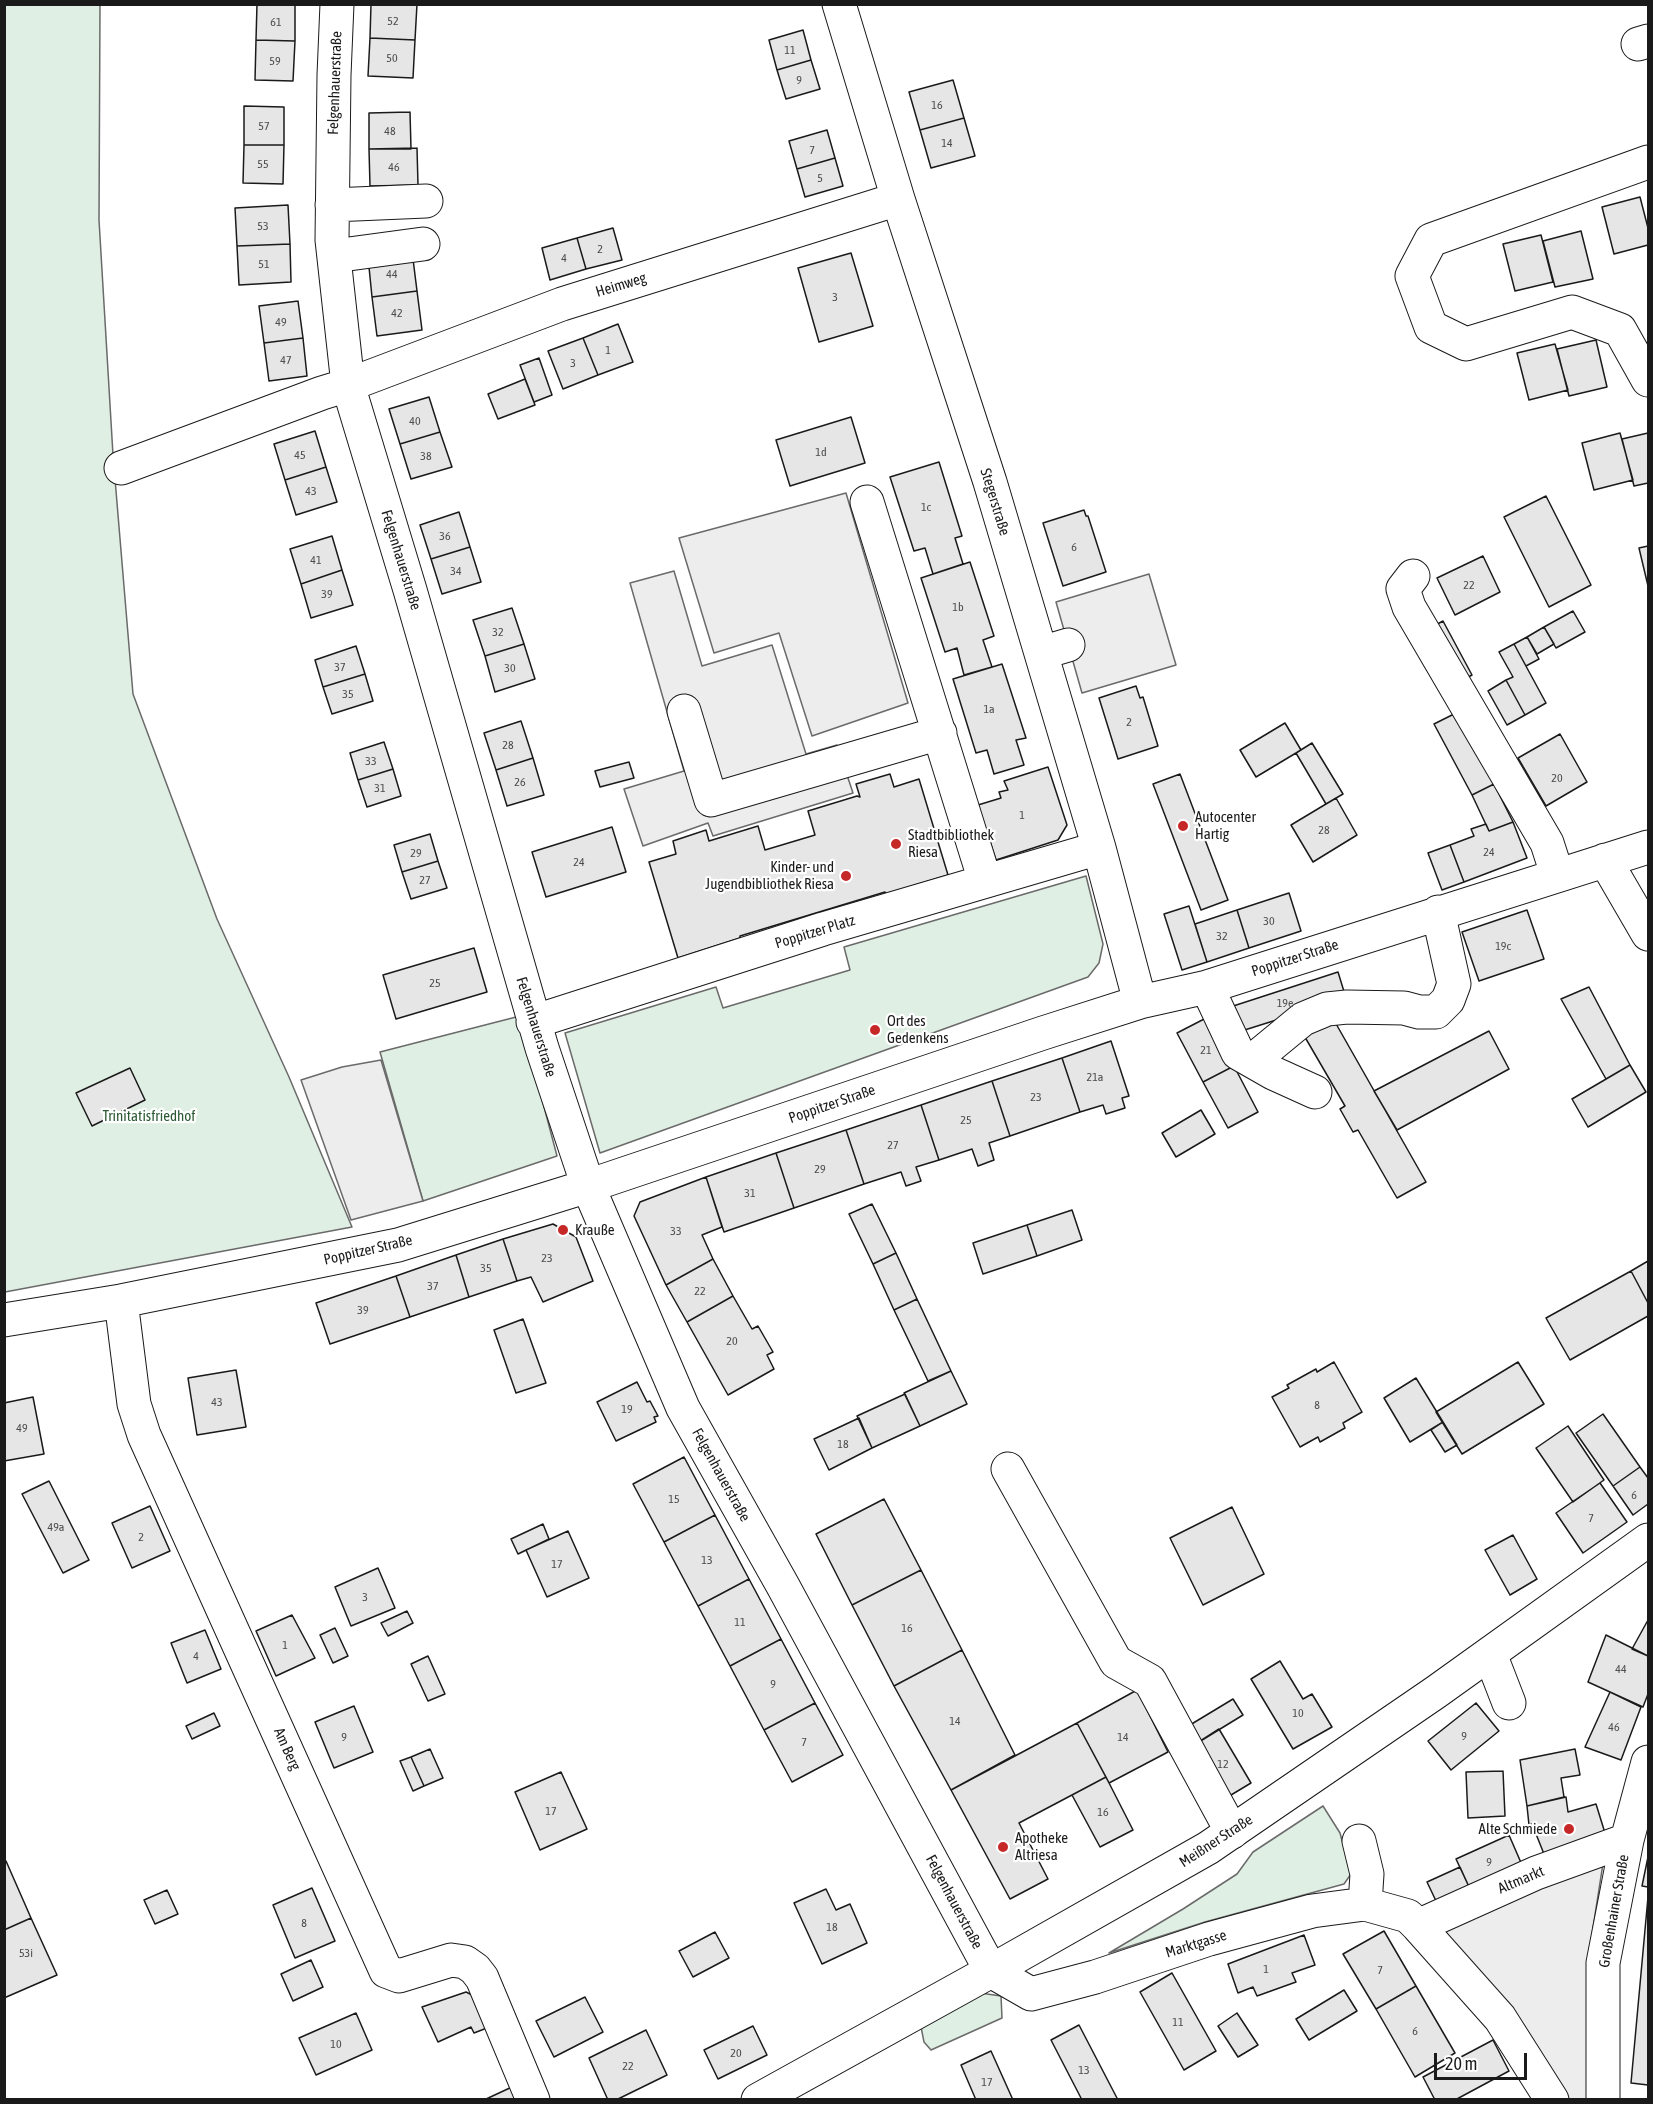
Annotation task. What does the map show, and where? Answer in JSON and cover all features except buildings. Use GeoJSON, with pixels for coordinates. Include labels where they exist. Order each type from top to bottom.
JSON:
{"type":"FeatureCollection","features":[{"type":"Feature","properties":{"kind":"street","name":"Felgenhauerstraße"},"geometry":{"type":"LineString","coordinates":[[337,4],[334,75],[333,256],[348,386],[410,590],[533,1022],[588,1186],[683,1408],[789,1596],[991,1971]]}},
{"type":"Feature","properties":{"kind":"street","name":"Stegerstraße"},"geometry":{"type":"LineString","coordinates":[[839,4],[898,199],[990,482],[1054,649],[1099,848],[1140,1002]]}},
{"type":"Feature","properties":{"kind":"street"},"geometry":{"type":"LineString","coordinates":[[1648,162],[1431,240],[1412,276],[1431,327],[1466,345],[1572,312],[1620,330],[1648,380]]}},
{"type":"Feature","properties":{"kind":"street","name":"Heimweg"},"geometry":{"type":"LineString","coordinates":[[121,468],[322,393],[348,386],[594,293],[898,199]]}},
{"type":"Feature","properties":{"kind":"street"},"geometry":{"type":"LineString","coordinates":[[333,204],[426,201]]}},
{"type":"Feature","properties":{"kind":"street"},"geometry":{"type":"LineString","coordinates":[[333,256],[423,244]]}},
{"type":"Feature","properties":{"kind":"street"},"geometry":{"type":"LineString","coordinates":[[867,502],[985,881]]}},
{"type":"Feature","properties":{"kind":"street"},"geometry":{"type":"LineString","coordinates":[[1413,576],[1403,590],[1408,607],[1547,843],[1557,874]]}},
{"type":"Feature","properties":{"kind":"street"},"geometry":{"type":"LineString","coordinates":[[684,711],[711,800],[940,733]]}},
{"type":"Feature","properties":{"kind":"street","name":"Poppitzer Straße"},"geometry":{"type":"LineString","coordinates":[[4,1320],[121,1300],[398,1245],[588,1186],[1140,1002],[1207,987],[1557,874],[1648,847]]}},
{"type":"Feature","properties":{"kind":"street","name":"Poppitzer Platz"},"geometry":{"type":"LineString","coordinates":[[533,1022],[823,929],[1099,848]]}},
{"type":"Feature","properties":{"kind":"street"},"geometry":{"type":"LineString","coordinates":[[1605,860],[1648,934]]}},
{"type":"Feature","properties":{"kind":"street"},"geometry":{"type":"LineString","coordinates":[[1252,1061],[1303,1019],[1327,1009],[1404,1008],[1419,1012],[1436,1012],[1448,1000],[1454,984],[1438,912]]}},
{"type":"Feature","properties":{"kind":"street"},"geometry":{"type":"LineString","coordinates":[[1207,987],[1238,1053],[1315,1092]]}},
{"type":"Feature","properties":{"kind":"street","name":"Am Berg"},"geometry":{"type":"LineString","coordinates":[[121,1300],[134,1404],[144,1435],[386,1971],[399,1977],[451,1960],[465,1962],[475,1969],[482,1978],[533,2100]]}},
{"type":"Feature","properties":{"kind":"street"},"geometry":{"type":"LineString","coordinates":[[1008,1469],[1116,1662],[1150,1681],[1232,1832]]}},
{"type":"Feature","properties":{"kind":"street","name":"Meißner Straße"},"geometry":{"type":"LineString","coordinates":[[758,2100],[1208,1848],[1490,1654],[1648,1540]]}},
{"type":"Feature","properties":{"kind":"street"},"geometry":{"type":"LineString","coordinates":[[1490,1654],[1509,1703]]}},
{"type":"Feature","properties":{"kind":"street","name":"Großenhainer Straße"},"geometry":{"type":"LineString","coordinates":[[1603,2100],[1603,1963],[1627,1840],[1648,1762]]}},
{"type":"Feature","properties":{"kind":"street","name":"Altmarkt"},"geometry":{"type":"LineString","coordinates":[[1413,1921],[1627,1840]]}},
{"type":"Feature","properties":{"kind":"street"},"geometry":{"type":"LineString","coordinates":[[1359,1841],[1367,1874],[1365,1904]]}},
{"type":"Feature","properties":{"kind":"street","name":"Marktgasse"},"geometry":{"type":"LineString","coordinates":[[991,1971],[1031,1994],[1095,1977],[1209,1939],[1312,1911],[1365,1904],[1413,1921]]}},
{"type":"Feature","properties":{"kind":"street"},"geometry":{"type":"LineString","coordinates":[[1413,1921],[1500,2018],[1552,2100]]}},
{"type":"Feature","properties":{"kind":"green space","name":"Trinitatisfriedhof"},"geometry":{"type":"Polygon","coordinates":[[[5,5],[100,5],[99,220],[113,455],[133,694],[217,919],[289,1077],[352,1227],[5,1292],[5,5]]]}},
{"type":"Feature","properties":{"kind":"green space"},"geometry":{"type":"Polygon","coordinates":[[[1086,876],[1103,944],[1099,963],[1088,977],[600,1153],[565,1033],[716,987],[723,1008],[850,970],[844,947],[1086,876]]]}},
{"type":"Feature","properties":{"kind":"green space"},"geometry":{"type":"Polygon","coordinates":[[[520,1016],[557,1156],[423,1201],[380,1052],[520,1016]]]}},
{"type":"Feature","properties":{"kind":"green space"},"geometry":{"type":"Polygon","coordinates":[[[1323,1806],[1340,1833],[1351,1874],[1344,1884],[1205,1922],[1109,1953],[1237,1874],[1253,1852],[1323,1806]]]}},
{"type":"Feature","properties":{"kind":"green space"},"geometry":{"type":"Polygon","coordinates":[[[980,1993],[1001,1996],[1002,2018],[931,2050],[924,2042],[921,2027],[980,1993]]]}},
{"type":"Feature","properties":{"kind":"shaded area"},"geometry":{"type":"Polygon","coordinates":[[[846,493],[908,703],[812,736],[779,633],[714,653],[679,538],[846,493]]]}},
{"type":"Feature","properties":{"kind":"shaded area"},"geometry":{"type":"Polygon","coordinates":[[[674,571],[702,666],[772,645],[806,754],[837,745],[853,793],[713,836],[708,823],[643,846],[624,789],[684,771],[630,583],[674,571]]]}},
{"type":"Feature","properties":{"kind":"shaded area"},"geometry":{"type":"Polygon","coordinates":[[[1149,574],[1176,665],[1082,693],[1056,602],[1149,574]]]}},
{"type":"Feature","properties":{"kind":"shaded area"},"geometry":{"type":"Polygon","coordinates":[[[381,1060],[423,1201],[351,1220],[301,1080],[342,1067],[381,1060]]]}},
{"type":"Feature","properties":{"kind":"shaded area"},"geometry":{"type":"Polygon","coordinates":[[[1604,1857],[1587,1966],[1589,2099],[1566,2099],[1438,1929],[1604,1857]]]}},
{"type":"Feature","properties":{"kind":"place","name":"Autocenter Hartig"},"geometry":{"type":"Point","coordinates":[1183,826]}},
{"type":"Feature","properties":{"kind":"place","name":"Stadtbibliothek Riesa"},"geometry":{"type":"Point","coordinates":[896,844]}},
{"type":"Feature","properties":{"kind":"place","name":"Kinder- und Jugendbibliothek Riesa"},"geometry":{"type":"Point","coordinates":[846,876]}},
{"type":"Feature","properties":{"kind":"place","name":"Ort des Gedenkens"},"geometry":{"type":"Point","coordinates":[875,1030]}},
{"type":"Feature","properties":{"kind":"place","name":"Krauße"},"geometry":{"type":"Point","coordinates":[563,1230]}},
{"type":"Feature","properties":{"kind":"place","name":"Alte Schmiede"},"geometry":{"type":"Point","coordinates":[1569,1829]}},
{"type":"Feature","properties":{"kind":"place","name":"Apotheke Altriesa"},"geometry":{"type":"Point","coordinates":[1003,1847]}}]}
